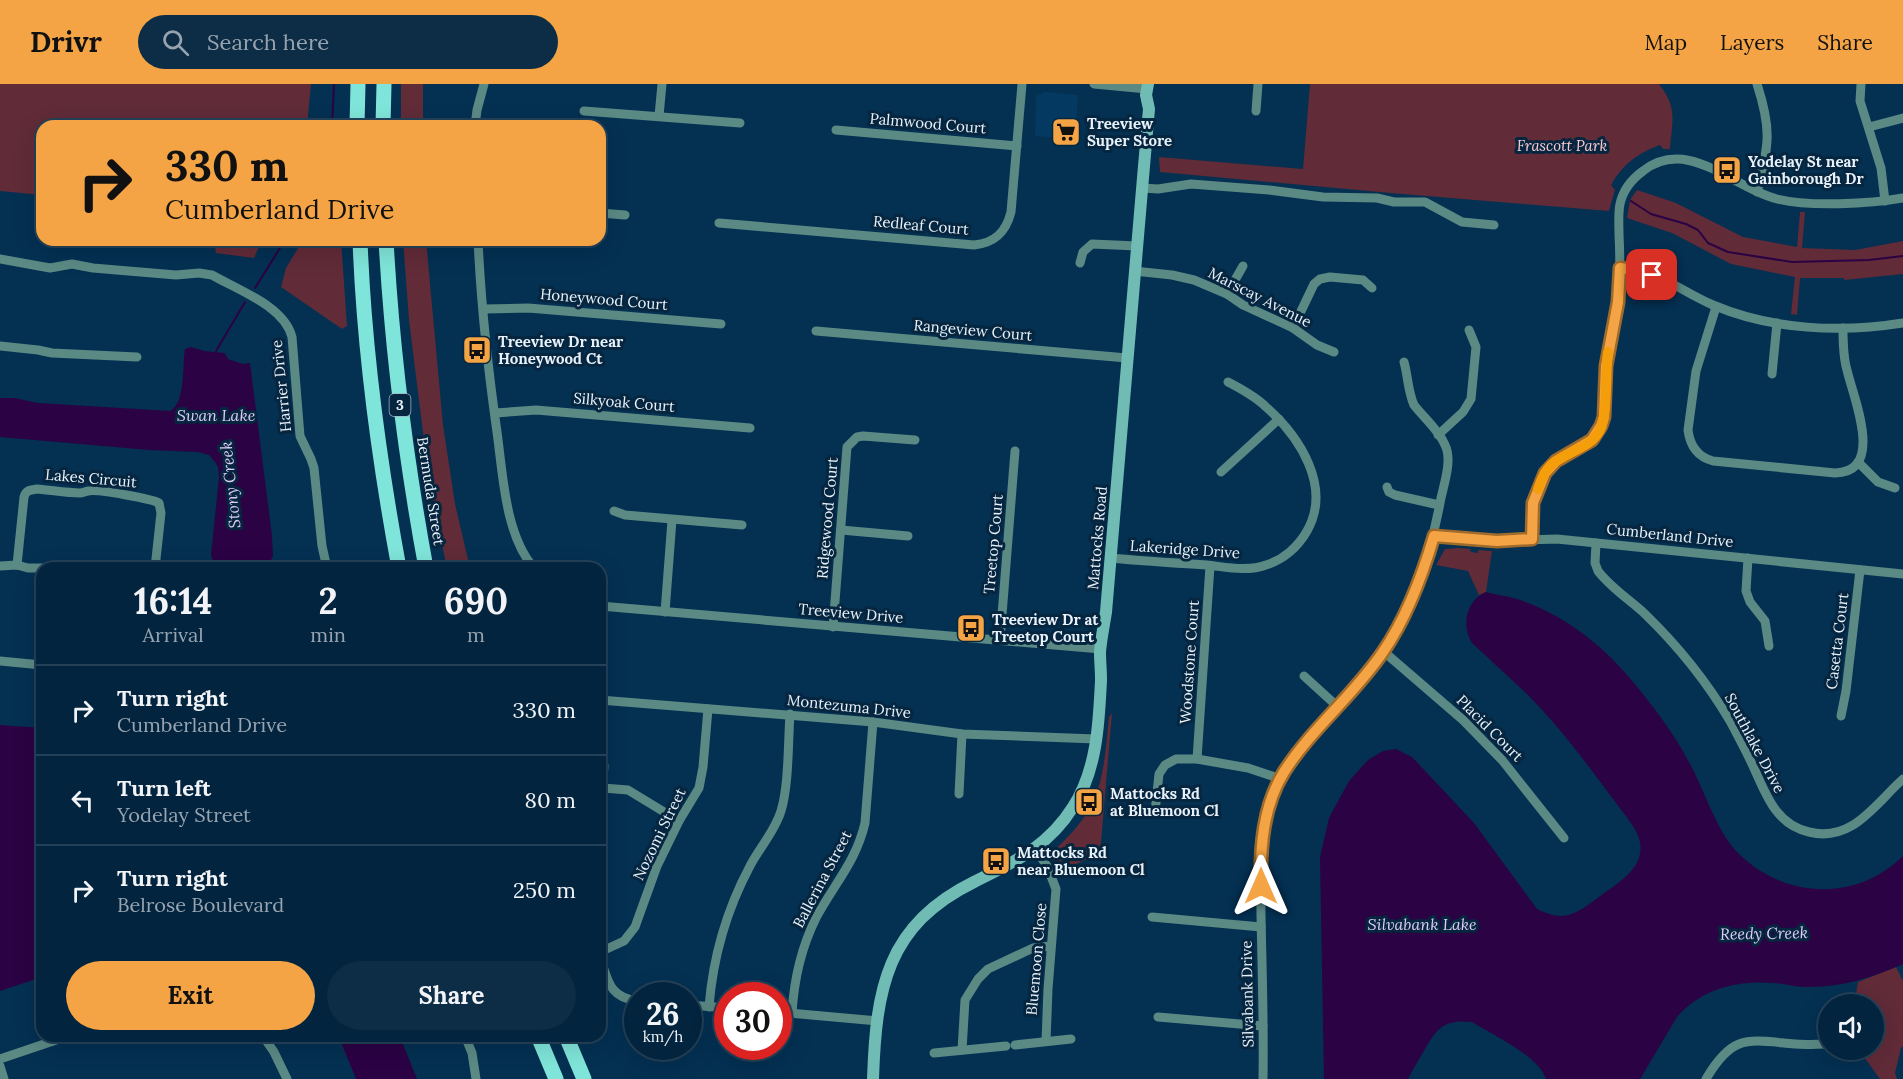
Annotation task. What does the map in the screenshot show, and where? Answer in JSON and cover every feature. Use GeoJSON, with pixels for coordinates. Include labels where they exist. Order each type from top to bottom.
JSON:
{"type":"FeatureCollection","features":[{"type":"Feature","properties":{"kind":"main road"},"geometry":{"type":"LineString","coordinates":[[357,120],[358,84]]}},
{"type":"Feature","properties":{"kind":"main road"},"geometry":{"type":"LineString","coordinates":[[383,120],[384,84]]}},
{"type":"Feature","properties":{"kind":"main road","name":"3"},"geometry":{"type":"LineString","coordinates":[[360,246],[371,378],[384,481],[398,562]]}},
{"type":"Feature","properties":{"kind":"main road","name":"Bermuda Street"},"geometry":{"type":"LineString","coordinates":[[386,246],[402,415],[425,562]]}},
{"type":"Feature","properties":{"kind":"main road"},"geometry":{"type":"LineString","coordinates":[[541,1042],[556,1079]]}},
{"type":"Feature","properties":{"kind":"main road"},"geometry":{"type":"LineString","coordinates":[[569,1042],[584,1079]]}},
{"type":"Feature","properties":{"kind":"street"},"geometry":{"type":"LineString","coordinates":[[476,120],[484,84]]}},
{"type":"Feature","properties":{"kind":"street"},"geometry":{"type":"LineString","coordinates":[[659,116],[662,84]]}},
{"type":"Feature","properties":{"kind":"street","name":"Redleaf Court"},"geometry":{"type":"LineString","coordinates":[[719,223],[981,244],[989,242],[1002,234],[1009,221],[1022,84]]}},
{"type":"Feature","properties":{"kind":"street"},"geometry":{"type":"LineString","coordinates":[[1095,84],[1147,86]]}},
{"type":"Feature","properties":{"kind":"street"},"geometry":{"type":"LineString","coordinates":[[1256,111],[1258,84]]}},
{"type":"Feature","properties":{"kind":"street"},"geometry":{"type":"LineString","coordinates":[[1757,84],[1766,114],[1768,137],[1757,192]]}},
{"type":"Feature","properties":{"kind":"street"},"geometry":{"type":"LineString","coordinates":[[1861,84],[1860,101],[1881,168],[1885,201]]}},
{"type":"Feature","properties":{"kind":"street","name":"Mattocks Road"},"geometry":{"type":"LineString","coordinates":[[873,1079],[881,994],[885,977],[897,950],[914,926],[938,903],[1011,865],[1035,849],[1056,830],[1074,806],[1092,765],[1101,683],[1101,649],[1149,109],[1147,86]]}},
{"type":"Feature","properties":{"kind":"street"},"geometry":{"type":"LineString","coordinates":[[584,111],[740,123]]}},
{"type":"Feature","properties":{"kind":"street"},"geometry":{"type":"LineString","coordinates":[[1869,127],[1903,118]]}},
{"type":"Feature","properties":{"kind":"street","name":"Palmwood Court"},"geometry":{"type":"LineString","coordinates":[[836,130],[1017,146]]}},
{"type":"Feature","properties":{"kind":"street"},"geometry":{"type":"LineString","coordinates":[[1532,539],[1533,503],[1545,473],[1556,461],[1592,440],[1604,417],[1606,366],[1618,302],[1620,204],[1630,182],[1648,167],[1671,160],[1691,160],[1705,164],[1757,192],[1776,199],[1795,202],[1841,203],[1903,198]]}},
{"type":"Feature","properties":{"kind":"street"},"geometry":{"type":"LineString","coordinates":[[1142,188],[1158,189],[1191,184],[1323,197],[1425,202],[1462,222],[1494,225]]}},
{"type":"Feature","properties":{"kind":"street"},"geometry":{"type":"LineString","coordinates":[[606,213],[625,214]]}},
{"type":"Feature","properties":{"kind":"street"},"geometry":{"type":"LineString","coordinates":[[1080,263],[1083,252],[1092,244],[1137,246]]}},
{"type":"Feature","properties":{"kind":"street"},"geometry":{"type":"LineString","coordinates":[[479,246],[495,413],[506,495],[513,529],[520,548],[530,562]]}},
{"type":"Feature","properties":{"kind":"street","name":"Harrier Drive"},"geometry":{"type":"LineString","coordinates":[[0,259],[50,268],[72,264],[176,275],[206,273],[278,313],[289,326],[292,337],[300,436],[314,468],[326,562]]}},
{"type":"Feature","properties":{"kind":"street"},"geometry":{"type":"LineString","coordinates":[[1227,294],[1243,266]]}},
{"type":"Feature","properties":{"kind":"street"},"geometry":{"type":"LineString","coordinates":[[1620,268],[1644,271],[1716,307],[1746,317],[1777,323],[1843,328],[1903,323]]}},
{"type":"Feature","properties":{"kind":"street","name":"Marscay Avenue"},"geometry":{"type":"LineString","coordinates":[[1134,271],[1186,278],[1227,294],[1243,305],[1293,328],[1317,345],[1334,352]]}},
{"type":"Feature","properties":{"kind":"street"},"geometry":{"type":"LineString","coordinates":[[1293,328],[1314,285],[1320,279],[1330,277],[1363,280],[1372,288]]}},
{"type":"Feature","properties":{"kind":"street"},"geometry":{"type":"LineString","coordinates":[[1716,307],[1698,362],[1692,390],[1688,430],[1695,450],[1713,461],[1835,473],[1848,471],[1858,462],[1863,445],[1862,425],[1846,369],[1843,328]]}},
{"type":"Feature","properties":{"kind":"street","name":"Honeywood Court"},"geometry":{"type":"LineString","coordinates":[[484,309],[528,308],[721,324]]}},
{"type":"Feature","properties":{"kind":"street"},"geometry":{"type":"LineString","coordinates":[[1772,374],[1777,323]]}},
{"type":"Feature","properties":{"kind":"street"},"geometry":{"type":"LineString","coordinates":[[1438,435],[1463,412],[1471,399],[1476,347],[1470,330]]}},
{"type":"Feature","properties":{"kind":"street","name":"Rangeview Court"},"geometry":{"type":"LineString","coordinates":[[816,331],[1127,358]]}},
{"type":"Feature","properties":{"kind":"street"},"geometry":{"type":"LineString","coordinates":[[0,346],[52,353],[137,357]]}},
{"type":"Feature","properties":{"kind":"street","name":"Silvabank Drive"},"geometry":{"type":"LineString","coordinates":[[1263,1079],[1260,869],[1267,813],[1281,779],[1296,755],[1361,682],[1383,651],[1412,600],[1434,536],[1448,457],[1445,445],[1414,405],[1404,362]]}},
{"type":"Feature","properties":{"kind":"street","name":"Lakeridge Drive"},"geometry":{"type":"LineString","coordinates":[[1110,558],[1242,569],[1268,565],[1283,557],[1295,548],[1305,535],[1316,512],[1317,492],[1313,475],[1299,445],[1292,433],[1266,406],[1228,382]]}},
{"type":"Feature","properties":{"kind":"street","name":"Silkyoak Court"},"geometry":{"type":"LineString","coordinates":[[495,413],[536,410],[750,428]]}},
{"type":"Feature","properties":{"kind":"street"},"geometry":{"type":"LineString","coordinates":[[1221,472],[1279,419]]}},
{"type":"Feature","properties":{"kind":"street","name":"Ridgewood Court"},"geometry":{"type":"LineString","coordinates":[[833,627],[849,444],[857,437],[864,436],[915,440]]}},
{"type":"Feature","properties":{"kind":"street","name":"Treetop Court"},"geometry":{"type":"LineString","coordinates":[[1000,640],[1015,451]]}},
{"type":"Feature","properties":{"kind":"street"},"geometry":{"type":"LineString","coordinates":[[1858,462],[1878,482],[1895,488]]}},
{"type":"Feature","properties":{"kind":"street"},"geometry":{"type":"LineString","coordinates":[[1387,487],[1389,492],[1395,495],[1439,505]]}},
{"type":"Feature","properties":{"kind":"street","name":"Lakes Circuit"},"geometry":{"type":"LineString","coordinates":[[17,565],[25,493],[37,489],[81,493],[88,490],[155,500],[159,503],[161,513],[156,562]]}},
{"type":"Feature","properties":{"kind":"street"},"geometry":{"type":"LineString","coordinates":[[614,511],[625,515],[742,525]]}},
{"type":"Feature","properties":{"kind":"street"},"geometry":{"type":"LineString","coordinates":[[665,612],[672,520]]}},
{"type":"Feature","properties":{"kind":"street"},"geometry":{"type":"LineString","coordinates":[[841,530],[908,536]]}},
{"type":"Feature","properties":{"kind":"street","name":"Cumberland Drive"},"geometry":{"type":"LineString","coordinates":[[1434,536],[1497,541],[1557,539],[1903,574]]}},
{"type":"Feature","properties":{"kind":"street","name":"Southlake Drive"},"geometry":{"type":"LineString","coordinates":[[1596,543],[1595,563],[1598,572],[1645,614],[1702,678],[1732,724],[1768,800],[1784,820],[1810,833],[1824,834],[1851,828],[1903,779]]}},
{"type":"Feature","properties":{"kind":"street"},"geometry":{"type":"LineString","coordinates":[[1748,558],[1746,591],[1750,603],[1765,621],[1769,646]]}},
{"type":"Feature","properties":{"kind":"street"},"geometry":{"type":"LineString","coordinates":[[0,566],[17,565],[36,568]]}},
{"type":"Feature","properties":{"kind":"street","name":"Woodstone Court"},"geometry":{"type":"LineString","coordinates":[[1197,759],[1210,566]]}},
{"type":"Feature","properties":{"kind":"street","name":"Casetta Court"},"geometry":{"type":"LineString","coordinates":[[1842,716],[1860,570]]}},
{"type":"Feature","properties":{"kind":"street","name":"Treeview Drive"},"geometry":{"type":"LineString","coordinates":[[606,607],[1101,649]]}},
{"type":"Feature","properties":{"kind":"street","name":"Placid Court"},"geometry":{"type":"LineString","coordinates":[[1383,651],[1463,720],[1502,760],[1564,838]]}},
{"type":"Feature","properties":{"kind":"street"},"geometry":{"type":"LineString","coordinates":[[0,661],[36,664]]}},
{"type":"Feature","properties":{"kind":"street"},"geometry":{"type":"LineString","coordinates":[[1304,676],[1338,707]]}},
{"type":"Feature","properties":{"kind":"street","name":"Montezuma Drive"},"geometry":{"type":"LineString","coordinates":[[606,700],[790,714],[962,734],[1096,739]]}},
{"type":"Feature","properties":{"kind":"street","name":"Nozomi Street"},"geometry":{"type":"LineString","coordinates":[[606,949],[624,941],[635,927],[657,866],[694,798],[702,779],[708,709]]}},
{"type":"Feature","properties":{"kind":"street"},"geometry":{"type":"LineString","coordinates":[[709,1006],[714,963],[729,910],[752,863],[773,830],[782,808],[790,714]]}},
{"type":"Feature","properties":{"kind":"street","name":"Ballerina Street"},"geometry":{"type":"LineString","coordinates":[[792,1013],[799,968],[811,930],[852,861],[862,836],[873,722]]}},
{"type":"Feature","properties":{"kind":"street"},"geometry":{"type":"LineString","coordinates":[[959,794],[962,734]]}},
{"type":"Feature","properties":{"kind":"street"},"geometry":{"type":"LineString","coordinates":[[1155,812],[1161,770],[1176,759],[1197,759],[1258,770],[1281,779]]}},
{"type":"Feature","properties":{"kind":"street"},"geometry":{"type":"LineString","coordinates":[[606,788],[628,790],[680,821]]}},
{"type":"Feature","properties":{"kind":"street","name":"Bluemoon Close"},"geometry":{"type":"LineString","coordinates":[[1035,849],[1047,866],[1056,889],[1046,1041]]}},
{"type":"Feature","properties":{"kind":"street"},"geometry":{"type":"LineString","coordinates":[[1152,917],[1261,927]]}},
{"type":"Feature","properties":{"kind":"street"},"geometry":{"type":"LineString","coordinates":[[962,1050],[965,1000],[978,979],[988,969],[1033,948],[1051,946]]}},
{"type":"Feature","properties":{"kind":"street"},"geometry":{"type":"LineString","coordinates":[[606,973],[615,993],[624,998]]}},
{"type":"Feature","properties":{"kind":"street"},"geometry":{"type":"LineString","coordinates":[[702,1006],[714,1007]]}},
{"type":"Feature","properties":{"kind":"street"},"geometry":{"type":"LineString","coordinates":[[792,1013],[878,1021]]}},
{"type":"Feature","properties":{"kind":"street"},"geometry":{"type":"LineString","coordinates":[[1158,1017],[1263,1026]]}},
{"type":"Feature","properties":{"kind":"street"},"geometry":{"type":"LineString","coordinates":[[934,1053],[1071,1039]]}},
{"type":"Feature","properties":{"kind":"street"},"geometry":{"type":"LineString","coordinates":[[1706,1079],[1723,1054],[1743,1042],[1758,1040],[1818,1044]]}},
{"type":"Feature","properties":{"kind":"street"},"geometry":{"type":"LineString","coordinates":[[0,1059],[50,1042]]}},
{"type":"Feature","properties":{"kind":"street"},"geometry":{"type":"LineString","coordinates":[[267,1042],[287,1079]]}},
{"type":"Feature","properties":{"kind":"street"},"geometry":{"type":"LineString","coordinates":[[467,1042],[472,1053],[476,1079]]}},
{"type":"Feature","properties":{"kind":"street"},"geometry":{"type":"LineString","coordinates":[[0,1066],[4,1079]]}},
{"type":"Feature","properties":{"kind":"shaded area"},"geometry":{"type":"Polygon","coordinates":[[[1045,92],[1078,95],[1075,139],[1035,136],[1036,96],[1045,92]]]}},
{"type":"Feature","properties":{"kind":"green space"},"geometry":{"type":"Polygon","coordinates":[[[0,84],[311,84],[308,120],[36,120],[36,194],[0,191],[0,84]]]}},
{"type":"Feature","properties":{"kind":"green space"},"geometry":{"type":"Polygon","coordinates":[[[401,84],[423,84],[423,120],[401,120],[401,84]]]}},
{"type":"Feature","properties":{"kind":"green space","name":"Frascott Park"},"geometry":{"type":"Polygon","coordinates":[[[1310,84],[1659,84],[1671,108],[1670,149],[1663,149],[1660,145],[1626,165],[1611,185],[1615,190],[1609,211],[1160,172],[1159,157],[1303,169],[1310,84]]]}},
{"type":"Feature","properties":{"kind":"green space"},"geometry":{"type":"Polygon","coordinates":[[[1637,190],[1676,203],[1743,237],[1797,247],[1800,212],[1805,212],[1802,248],[1855,250],[1903,241],[1903,274],[1844,280],[1844,278],[1800,278],[1797,315],[1791,314],[1795,277],[1731,264],[1672,233],[1627,218],[1630,200],[1637,190]]]}},
{"type":"Feature","properties":{"kind":"green space"},"geometry":{"type":"Polygon","coordinates":[[[215,246],[259,246],[254,258],[216,253],[215,246]]]}},
{"type":"Feature","properties":{"kind":"green space"},"geometry":{"type":"Polygon","coordinates":[[[299,246],[341,246],[347,326],[342,329],[281,287],[286,268],[299,246]]]}},
{"type":"Feature","properties":{"kind":"green space"},"geometry":{"type":"Polygon","coordinates":[[[403,246],[427,246],[443,425],[455,504],[469,562],[446,562],[430,489],[409,320],[403,246]]]}},
{"type":"Feature","properties":{"kind":"green space"},"geometry":{"type":"Polygon","coordinates":[[[1445,549],[1470,549],[1471,552],[1478,553],[1478,550],[1492,551],[1486,592],[1479,595],[1468,571],[1436,565],[1445,549]]]}},
{"type":"Feature","properties":{"kind":"green space"},"geometry":{"type":"Polygon","coordinates":[[[1112,713],[1100,854],[1059,871],[1050,854],[1075,829],[1094,800],[1103,769],[1109,717],[1112,713]]]}},
{"type":"Feature","properties":{"kind":"green space"},"geometry":{"type":"Polygon","coordinates":[[[1896,967],[1903,981],[1903,1046],[1895,1073],[1897,1079],[1880,1079],[1866,1060],[1884,1060],[1884,994],[1856,994],[1858,982],[1896,967]]]}},
{"type":"Feature","properties":{"kind":"water","name":"Swan Lake"},"geometry":{"type":"Polygon","coordinates":[[[191,347],[225,353],[228,359],[243,364],[250,363],[272,536],[273,556],[270,562],[213,562],[211,555],[219,477],[218,467],[209,455],[198,452],[0,437],[0,398],[14,398],[38,403],[170,411],[175,407],[181,392],[185,349],[191,347]]]}},
{"type":"Feature","properties":{"kind":"water","name":"Silvabank Lake"},"geometry":{"type":"Polygon","coordinates":[[[1486,592],[1517,599],[1551,613],[1567,622],[1610,656],[1672,733],[1731,846],[1757,869],[1778,880],[1799,887],[1821,889],[1843,887],[1864,881],[1885,871],[1903,856],[1903,964],[1867,978],[1831,986],[1805,987],[1760,982],[1733,985],[1708,993],[1697,999],[1677,1017],[1640,1079],[1546,1079],[1542,1070],[1525,1054],[1472,1022],[1463,1021],[1449,1023],[1438,1030],[1429,1041],[1408,1079],[1324,1079],[1320,857],[1329,818],[1349,781],[1368,760],[1383,751],[1396,749],[1412,757],[1474,823],[1537,909],[1547,913],[1563,916],[1583,908],[1628,875],[1638,860],[1640,842],[1636,832],[1584,760],[1526,693],[1472,643],[1467,629],[1467,614],[1474,601],[1486,592]]]}},
{"type":"Feature","properties":{"kind":"water"},"geometry":{"type":"Polygon","coordinates":[[[0,725],[36,728],[36,979],[0,991],[0,725]]]}},
{"type":"Feature","properties":{"kind":"water"},"geometry":{"type":"Polygon","coordinates":[[[341,1042],[402,1042],[417,1079],[356,1079],[341,1042]]]}},
{"type":"Feature","properties":{"kind":"waterway","name":"Stony Creek"},"geometry":{"type":"LineString","coordinates":[[332,120],[334,84]]}},
{"type":"Feature","properties":{"kind":"waterway"},"geometry":{"type":"LineString","coordinates":[[1631,201],[1651,214],[1686,224],[1698,230],[1708,243],[1728,252],[1792,262],[1869,260],[1903,256]]}},
{"type":"Feature","properties":{"kind":"waterway","name":"Stony Creek"},"geometry":{"type":"LineString","coordinates":[[255,288],[281,246]]}},
{"type":"Feature","properties":{"kind":"waterway","name":"Stony Creek"},"geometry":{"type":"LineString","coordinates":[[216,351],[245,302]]}},
{"type":"Feature","properties":{"kind":"slow traffic"},"geometry":{"type":"LineString","coordinates":[[1538,489],[1545,473],[1556,461],[1592,440],[1598,434],[1604,417],[1608,352]]}},
{"type":"Feature","properties":{"kind":"place","name":"Treeview Super Store"},"geometry":{"type":"Point","coordinates":[1066,132]}},
{"type":"Feature","properties":{"kind":"place","name":"Yodelay St near Gainborough Dr"},"geometry":{"type":"Point","coordinates":[1727,170]}},
{"type":"Feature","properties":{"kind":"place","name":"Treeview Dr near Honeywood Ct"},"geometry":{"type":"Point","coordinates":[477,350]}},
{"type":"Feature","properties":{"kind":"place","name":"Treeview Dr at Treetop Court"},"geometry":{"type":"Point","coordinates":[971,628]}},
{"type":"Feature","properties":{"kind":"place","name":"Mattocks Rd at Bluemoon Cl"},"geometry":{"type":"Point","coordinates":[1089,802]}},
{"type":"Feature","properties":{"kind":"place","name":"Mattocks Rd near Bluemoon Cl"},"geometry":{"type":"Point","coordinates":[996,861]}},
{"type":"Feature","properties":{"kind":"route"},"geometry":{"type":"LineString","coordinates":[[1261,886],[1263,834],[1267,813],[1276,788],[1296,755],[1361,682],[1383,651],[1412,600],[1434,536],[1478,541],[1532,539],[1533,503],[1545,473],[1556,461],[1592,440],[1598,434],[1604,417],[1607,354],[1618,302],[1620,268],[1644,271],[1652,275]]}},
{"type":"Feature","properties":{"kind":"water label","name":"Reedy Creek"},"geometry":{"type":"Point","coordinates":[1764,933]}}]}
